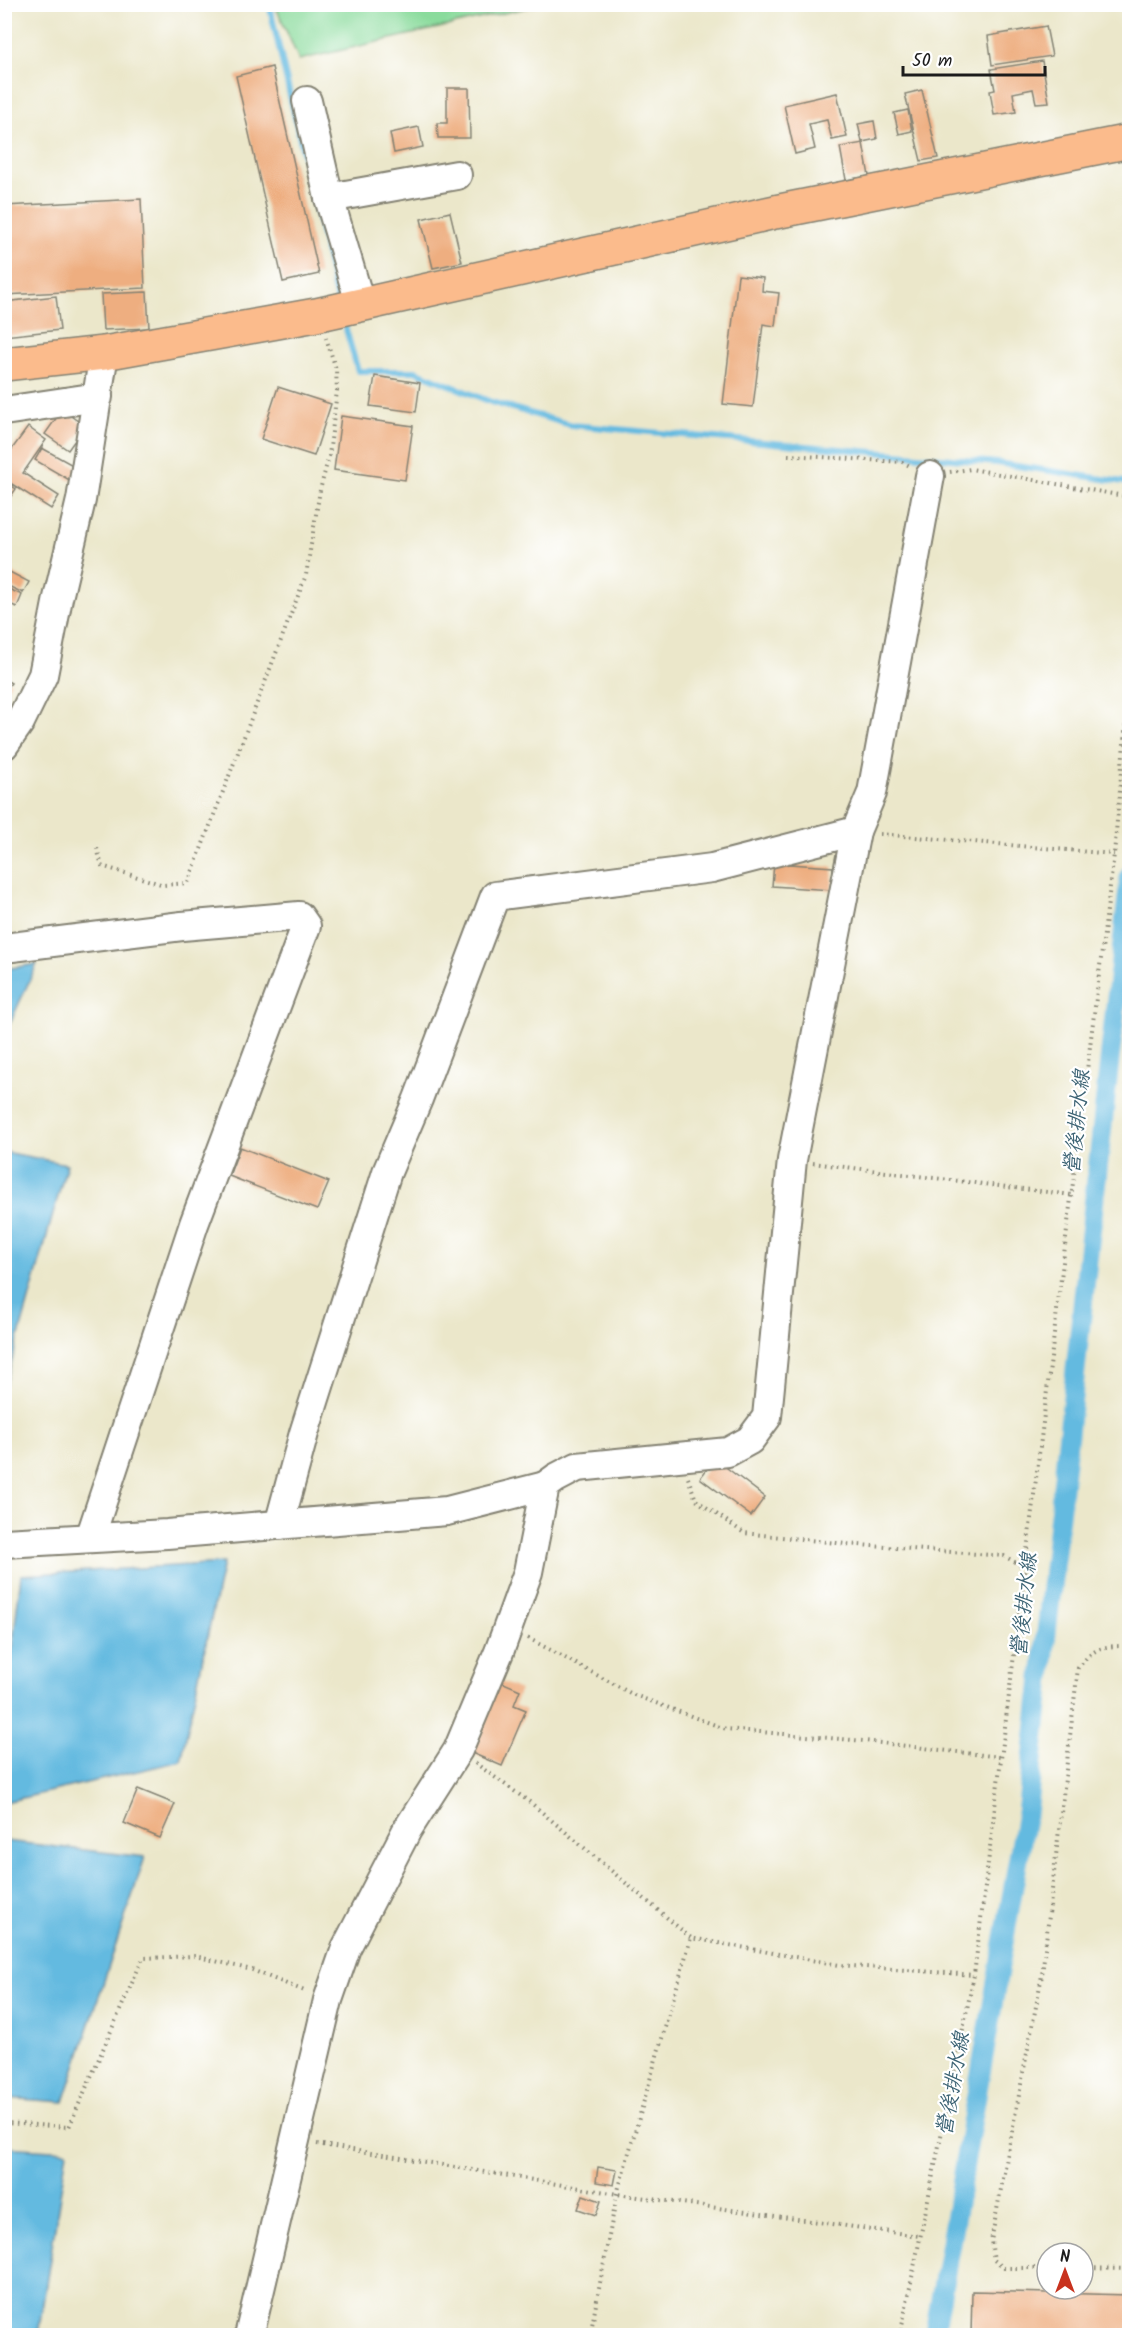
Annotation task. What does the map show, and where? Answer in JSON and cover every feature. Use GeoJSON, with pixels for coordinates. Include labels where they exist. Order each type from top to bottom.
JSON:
{"type":"FeatureCollection","features":[{"type":"Feature","properties":{"kind":"main road"},"geometry":{"type":"LineString","coordinates":[[4,364],[104,354],[316,315],[775,212],[1130,141]]}},
{"type":"Feature","properties":{"kind":"lane"},"geometry":{"type":"LineString","coordinates":[[307,102],[329,198],[361,306]]}},
{"type":"Feature","properties":{"kind":"lane"},"geometry":{"type":"LineString","coordinates":[[329,198],[457,175]]}},
{"type":"Feature","properties":{"kind":"lane"},"geometry":{"type":"LineString","coordinates":[[4,745],[20,722],[43,675],[81,500],[104,354]]}},
{"type":"Feature","properties":{"kind":"lane"},"geometry":{"type":"LineString","coordinates":[[4,411],[98,397]]}},
{"type":"Feature","properties":{"kind":"lane"},"geometry":{"type":"LineString","coordinates":[[4,1544],[447,1511],[545,1486],[577,1467],[728,1452],[750,1440],[768,1417],[792,1160],[855,831],[872,793],[930,476]]}},
{"type":"Feature","properties":{"kind":"lane"},"geometry":{"type":"LineString","coordinates":[[279,1525],[304,1433],[387,1172],[418,1099],[495,896],[711,868],[855,831]]}},
{"type":"Feature","properties":{"kind":"lane"},"geometry":{"type":"LineString","coordinates":[[4,948],[170,927],[299,916],[306,926],[194,1224],[90,1538]]}},
{"type":"Feature","properties":{"kind":"lane"},"geometry":{"type":"LineString","coordinates":[[249,2336],[328,2000],[351,1938],[407,1830],[458,1750],[508,1628],[528,1572],[545,1486]]}},
{"type":"Feature","properties":{"kind":"path"},"geometry":{"type":"LineString","coordinates":[[97,848],[102,866],[164,885],[188,883],[306,575],[320,490],[329,456],[337,391],[336,369],[316,315]]}},
{"type":"Feature","properties":{"kind":"path"},"geometry":{"type":"LineString","coordinates":[[788,455],[902,462],[930,476],[971,469],[1130,497]]}},
{"type":"Feature","properties":{"kind":"path"},"geometry":{"type":"LineString","coordinates":[[900,2336],[974,1975],[1114,854],[1130,677]]}},
{"type":"Feature","properties":{"kind":"path"},"geometry":{"type":"LineString","coordinates":[[855,831],[1114,854]]}},
{"type":"Feature","properties":{"kind":"path"},"geometry":{"type":"LineString","coordinates":[[792,1160],[1072,1195]]}},
{"type":"Feature","properties":{"kind":"path"},"geometry":{"type":"LineString","coordinates":[[680,1457],[696,1500],[744,1533],[846,1544],[1004,1556],[1024,1567]]}},
{"type":"Feature","properties":{"kind":"path"},"geometry":{"type":"LineString","coordinates":[[508,1628],[634,1695],[726,1729],[864,1741],[1000,1757]]}},
{"type":"Feature","properties":{"kind":"path"},"geometry":{"type":"LineString","coordinates":[[1035,2268],[1004,2268],[994,2260],[991,2241],[1042,1975],[1078,1668],[1086,1657],[1101,1646],[1130,1646]]}},
{"type":"Feature","properties":{"kind":"path"},"geometry":{"type":"LineString","coordinates":[[458,1750],[531,1803],[691,1938],[839,1965],[974,1975]]}},
{"type":"Feature","properties":{"kind":"path"},"geometry":{"type":"LineString","coordinates":[[590,2336],[617,2194],[691,1938]]}},
{"type":"Feature","properties":{"kind":"path"},"geometry":{"type":"LineString","coordinates":[[4,2122],[69,2127],[142,1958],[195,1956],[252,1970],[328,2000]]}},
{"type":"Feature","properties":{"kind":"path"},"geometry":{"type":"LineString","coordinates":[[295,2140],[617,2194],[919,2236]]}},
{"type":"Feature","properties":{"kind":"path"},"geometry":{"type":"LineString","coordinates":[[1095,2268],[1130,2269]]}},
{"type":"Feature","properties":{"kind":"green space"},"geometry":{"type":"Polygon","coordinates":[[[275,5],[539,5],[299,60],[275,5]]]}},
{"type":"Feature","properties":{"kind":"water"},"geometry":{"type":"Polygon","coordinates":[[[37,964],[5,1034],[5,969],[37,964]]]}},
{"type":"Feature","properties":{"kind":"water"},"geometry":{"type":"Polygon","coordinates":[[[4,1152],[67,1164],[5,1386],[4,1152]]]}},
{"type":"Feature","properties":{"kind":"water"},"geometry":{"type":"Polygon","coordinates":[[[223,1563],[181,1761],[5,1802],[5,1707],[21,1575],[223,1563]]]}},
{"type":"Feature","properties":{"kind":"water"},"geometry":{"type":"Polygon","coordinates":[[[5,1841],[145,1857],[64,2102],[5,2098],[5,1841]]]}},
{"type":"Feature","properties":{"kind":"water"},"geometry":{"type":"Polygon","coordinates":[[[4,2147],[67,2151],[38,2335],[5,2335],[4,2147]]]}},
{"type":"Feature","properties":{"kind":"building"},"geometry":{"type":"Polygon","coordinates":[[[1046,26],[1052,56],[992,65],[988,36],[1046,26]]]}},
{"type":"Feature","properties":{"kind":"building"},"geometry":{"type":"Polygon","coordinates":[[[1042,61],[1049,102],[1036,103],[1033,89],[1013,93],[1016,112],[994,115],[990,91],[995,90],[991,69],[1042,61]]]}},
{"type":"Feature","properties":{"kind":"building"},"geometry":{"type":"Polygon","coordinates":[[[272,67],[319,274],[283,282],[236,76],[272,67]]]}},
{"type":"Feature","properties":{"kind":"building"},"geometry":{"type":"Polygon","coordinates":[[[447,88],[469,88],[470,138],[438,138],[437,123],[447,123],[447,88]]]}},
{"type":"Feature","properties":{"kind":"building"},"geometry":{"type":"Polygon","coordinates":[[[922,90],[938,158],[921,161],[905,94],[922,90]]]}},
{"type":"Feature","properties":{"kind":"building"},"geometry":{"type":"Polygon","coordinates":[[[837,93],[847,137],[832,140],[827,120],[809,124],[815,149],[795,154],[784,105],[837,93]]]}},
{"type":"Feature","properties":{"kind":"building"},"geometry":{"type":"Polygon","coordinates":[[[908,110],[912,131],[899,134],[894,113],[908,110]]]}},
{"type":"Feature","properties":{"kind":"building"},"geometry":{"type":"Polygon","coordinates":[[[874,121],[877,139],[862,142],[858,124],[874,121]]]}},
{"type":"Feature","properties":{"kind":"building"},"geometry":{"type":"Polygon","coordinates":[[[419,127],[423,147],[394,153],[390,133],[419,127]]]}},
{"type":"Feature","properties":{"kind":"building"},"geometry":{"type":"Polygon","coordinates":[[[863,143],[869,176],[846,180],[840,147],[863,143]]]}},
{"type":"Feature","properties":{"kind":"building"},"geometry":{"type":"Polygon","coordinates":[[[141,199],[145,288],[4,295],[4,206],[141,199]]]}},
{"type":"Feature","properties":{"kind":"building"},"geometry":{"type":"Polygon","coordinates":[[[450,212],[462,262],[433,268],[421,219],[450,212]]]}},
{"type":"Feature","properties":{"kind":"building"},"geometry":{"type":"Polygon","coordinates":[[[738,275],[763,278],[762,291],[779,293],[775,326],[763,324],[753,407],[723,404],[738,275]]]}},
{"type":"Feature","properties":{"kind":"building"},"geometry":{"type":"Polygon","coordinates":[[[147,292],[149,328],[103,330],[101,294],[147,292]]]}},
{"type":"Feature","properties":{"kind":"building"},"geometry":{"type":"Polygon","coordinates":[[[56,296],[60,330],[4,336],[4,302],[56,296]]]}},
{"type":"Feature","properties":{"kind":"building"},"geometry":{"type":"Polygon","coordinates":[[[375,376],[420,383],[416,412],[370,406],[375,376]]]}},
{"type":"Feature","properties":{"kind":"building"},"geometry":{"type":"Polygon","coordinates":[[[278,387],[331,404],[314,456],[261,439],[278,387]]]}},
{"type":"Feature","properties":{"kind":"building"},"geometry":{"type":"Polygon","coordinates":[[[62,410],[85,426],[68,450],[45,434],[62,410]]]}},
{"type":"Feature","properties":{"kind":"building"},"geometry":{"type":"Polygon","coordinates":[[[341,416],[413,426],[405,480],[334,470],[341,416]]]}},
{"type":"Feature","properties":{"kind":"building"},"geometry":{"type":"Polygon","coordinates":[[[28,427],[46,440],[23,473],[59,496],[51,509],[4,479],[4,460],[28,427]]]}},
{"type":"Feature","properties":{"kind":"building"},"geometry":{"type":"Polygon","coordinates":[[[42,448],[78,468],[71,481],[35,460],[42,448]]]}},
{"type":"Feature","properties":{"kind":"building"},"geometry":{"type":"Polygon","coordinates":[[[4,481],[16,489],[4,506],[4,481]]]}},
{"type":"Feature","properties":{"kind":"building"},"geometry":{"type":"Polygon","coordinates":[[[4,569],[29,582],[23,593],[4,584],[4,569]]]}},
{"type":"Feature","properties":{"kind":"building"},"geometry":{"type":"Polygon","coordinates":[[[4,587],[22,595],[17,607],[4,602],[4,587]]]}},
{"type":"Feature","properties":{"kind":"building"},"geometry":{"type":"Polygon","coordinates":[[[4,679],[11,683],[4,692],[4,679]]]}},
{"type":"Feature","properties":{"kind":"building"},"geometry":{"type":"Polygon","coordinates":[[[774,863],[833,867],[832,890],[772,886],[774,863]]]}},
{"type":"Feature","properties":{"kind":"building"},"geometry":{"type":"Polygon","coordinates":[[[240,1147],[329,1182],[317,1210],[229,1176],[240,1147]]]}},
{"type":"Feature","properties":{"kind":"building"},"geometry":{"type":"Polygon","coordinates":[[[715,1459],[765,1497],[751,1516],[700,1478],[715,1459]]]}},
{"type":"Feature","properties":{"kind":"building"},"geometry":{"type":"Polygon","coordinates":[[[497,1680],[520,1690],[514,1705],[526,1710],[502,1766],[467,1751],[497,1680]]]}},
{"type":"Feature","properties":{"kind":"building"},"geometry":{"type":"Polygon","coordinates":[[[138,1789],[175,1804],[160,1838],[124,1823],[138,1789]]]}},
{"type":"Feature","properties":{"kind":"building"},"geometry":{"type":"Polygon","coordinates":[[[598,2167],[617,2170],[614,2185],[596,2182],[598,2167]]]}},
{"type":"Feature","properties":{"kind":"building"},"geometry":{"type":"Polygon","coordinates":[[[583,2195],[601,2201],[596,2215],[578,2209],[583,2195]]]}},
{"type":"Feature","properties":{"kind":"building"},"geometry":{"type":"Polygon","coordinates":[[[972,2291],[1035,2293],[1035,2301],[1095,2301],[1095,2294],[1130,2295],[1130,2336],[971,2336],[972,2291]]]}},
{"type":"Feature","properties":{"kind":"waterway"},"geometry":{"type":"LineString","coordinates":[[269,4],[337,300]]}},
{"type":"Feature","properties":{"kind":"waterway"},"geometry":{"type":"LineString","coordinates":[[343,319],[358,371],[415,371],[491,402],[571,425],[997,463],[1130,483]]}},
{"type":"Feature","properties":{"kind":"waterway","name":"營後排水線"},"geometry":{"type":"LineString","coordinates":[[934,2336],[1027,1810],[1130,875]]}}]}
